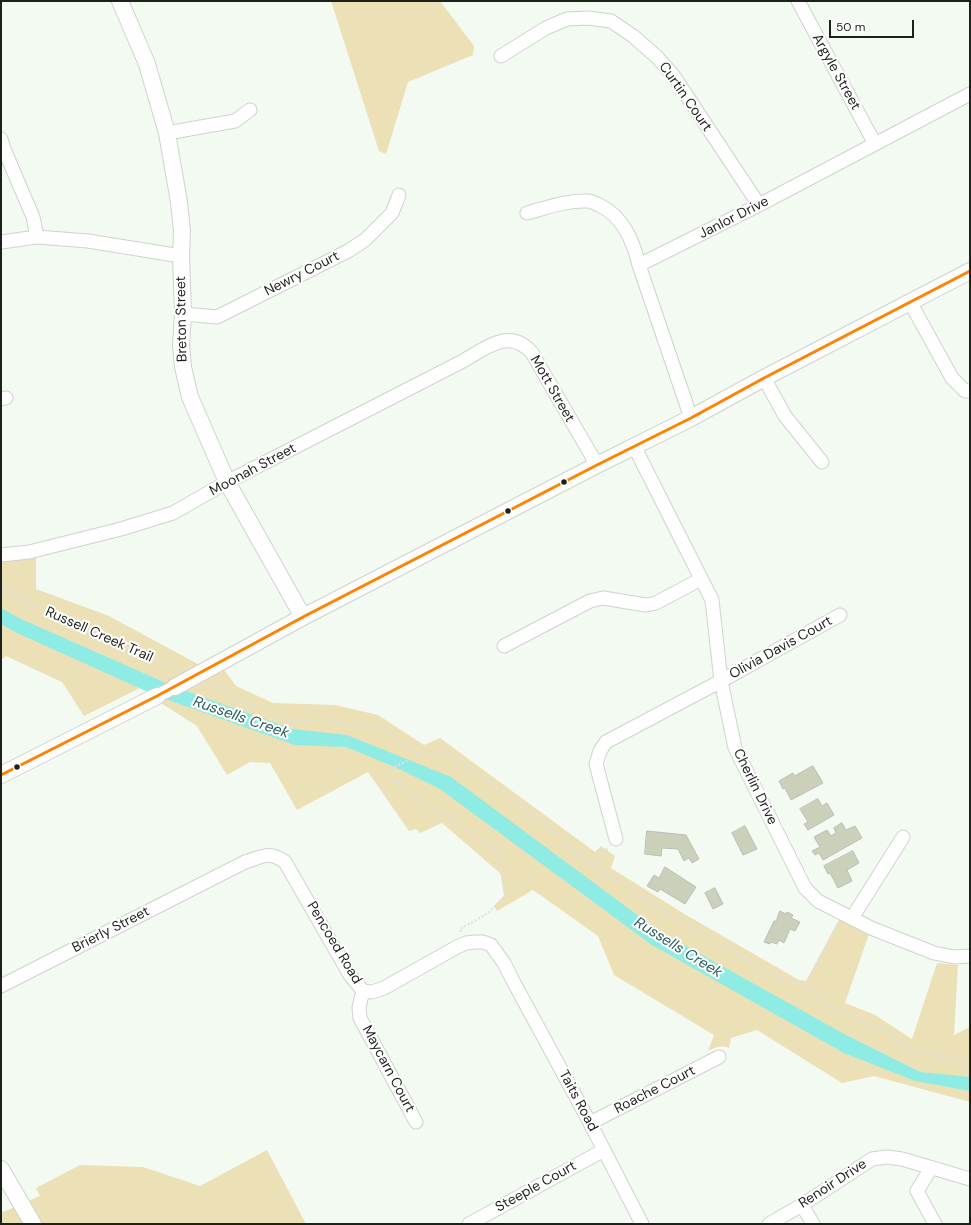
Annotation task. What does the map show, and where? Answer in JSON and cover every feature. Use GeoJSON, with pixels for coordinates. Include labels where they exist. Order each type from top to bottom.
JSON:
{"type":"FeatureCollection","features":[{"type":"Feature","properties":{"kind":"street","name":"Breton Street"},"geometry":{"type":"LineString","coordinates":[[120,1],[147,64],[168,133],[182,231],[181,256],[183,314],[181,345],[183,367],[190,397],[227,482],[304,618]]}},
{"type":"Feature","properties":{"kind":"street","name":"Argyle Street"},"geometry":{"type":"LineString","coordinates":[[798,1],[875,144]]}},
{"type":"Feature","properties":{"kind":"street","name":"Curtin Court"},"geometry":{"type":"LineString","coordinates":[[501,56],[546,28],[567,19],[588,18],[611,21],[638,40],[658,58],[673,75],[759,205]]}},
{"type":"Feature","properties":{"kind":"street","name":"Janlor Drive"},"geometry":{"type":"LineString","coordinates":[[639,265],[759,205],[970,94]]}},
{"type":"Feature","properties":{"kind":"street"},"geometry":{"type":"LineString","coordinates":[[168,133],[235,120],[250,110]]}},
{"type":"Feature","properties":{"kind":"street"},"geometry":{"type":"LineString","coordinates":[[1,139],[33,218],[37,237]]}},
{"type":"Feature","properties":{"kind":"street","name":"Newry Court"},"geometry":{"type":"LineString","coordinates":[[183,314],[217,317],[348,251],[365,240],[392,213],[399,195]]}},
{"type":"Feature","properties":{"kind":"street"},"geometry":{"type":"LineString","coordinates":[[527,213],[573,202],[590,201],[608,209],[622,223],[633,242],[639,265],[691,418]]}},
{"type":"Feature","properties":{"kind":"street"},"geometry":{"type":"LineString","coordinates":[[1,242],[37,237],[88,241],[181,256]]}},
{"type":"Feature","properties":{"kind":"street"},"geometry":{"type":"LineString","coordinates":[[1,775],[166,692],[304,618],[597,465],[691,418],[764,378],[970,271]]}},
{"type":"Feature","properties":{"kind":"street"},"geometry":{"type":"LineString","coordinates":[[910,302],[952,378],[965,391],[970,391]]}},
{"type":"Feature","properties":{"kind":"street","name":"Mott Street"},"geometry":{"type":"LineString","coordinates":[[490,346],[505,340],[510,340],[517,341],[527,347],[532,353],[597,465]]}},
{"type":"Feature","properties":{"kind":"street","name":"Moonah Street"},"geometry":{"type":"LineString","coordinates":[[1,555],[44,548],[120,529],[172,513],[227,482],[456,365],[490,346]]}},
{"type":"Feature","properties":{"kind":"street"},"geometry":{"type":"LineString","coordinates":[[764,378],[785,416],[822,462]]}},
{"type":"Feature","properties":{"kind":"street","name":"Cherlin Drive"},"geometry":{"type":"LineString","coordinates":[[634,446],[712,600],[721,681],[735,748],[796,872],[806,888],[818,901],[871,928],[934,953],[954,957],[970,956]]}},
{"type":"Feature","properties":{"kind":"street"},"geometry":{"type":"LineString","coordinates":[[504,646],[590,601],[603,598],[646,605],[656,603],[701,579]]}},
{"type":"Feature","properties":{"kind":"street","name":"Olivia Davis Court"},"geometry":{"type":"LineString","coordinates":[[616,839],[596,764],[600,751],[606,742],[721,681],[840,615]]}},
{"type":"Feature","properties":{"kind":"street"},"geometry":{"type":"LineString","coordinates":[[847,916],[903,837]]}},
{"type":"Feature","properties":{"kind":"street","name":"Pencoed Road"},"geometry":{"type":"LineString","coordinates":[[220,874],[244,862],[268,855],[277,856],[285,862],[350,975],[363,991],[372,992],[384,988],[466,943]]}},
{"type":"Feature","properties":{"kind":"street","name":"Brierly Street"},"geometry":{"type":"LineString","coordinates":[[1,986],[220,874]]}},
{"type":"Feature","properties":{"kind":"street","name":"Taits Road"},"geometry":{"type":"LineString","coordinates":[[466,943],[482,942],[491,946],[504,963],[590,1123],[642,1224]]}},
{"type":"Feature","properties":{"kind":"street","name":"Maycarn Court"},"geometry":{"type":"LineString","coordinates":[[363,991],[359,1007],[360,1018],[416,1122]]}},
{"type":"Feature","properties":{"kind":"street","name":"Roache Court"},"geometry":{"type":"LineString","coordinates":[[590,1123],[719,1057]]}},
{"type":"Feature","properties":{"kind":"street","name":"Steeple Court"},"geometry":{"type":"LineString","coordinates":[[469,1224],[604,1150]]}},
{"type":"Feature","properties":{"kind":"street","name":"Renoir Drive"},"geometry":{"type":"LineString","coordinates":[[769,1224],[802,1205],[872,1159],[887,1157],[902,1160],[970,1179]]}},
{"type":"Feature","properties":{"kind":"street"},"geometry":{"type":"LineString","coordinates":[[931,1168],[917,1191],[935,1224]]}},
{"type":"Feature","properties":{"kind":"street"},"geometry":{"type":"LineString","coordinates":[[1,1169],[32,1224]]}},
{"type":"Feature","properties":{"kind":"street"},"geometry":{"type":"LineString","coordinates":[[802,1205],[813,1224]]}},
{"type":"Feature","properties":{"kind":"path","name":"Russell Creek Trail"},"geometry":{"type":"LineString","coordinates":[[1,588],[117,644],[172,667],[212,675],[216,684],[240,702],[287,720],[346,723],[381,729],[419,755]]}},
{"type":"Feature","properties":{"kind":"path"},"geometry":{"type":"LineString","coordinates":[[466,943],[460,929],[487,914],[504,896],[497,851],[394,780],[389,770],[419,755],[444,751],[508,796],[593,865],[648,901],[769,973],[805,986],[829,1006],[880,1028],[913,1051],[970,1062]]}},
{"type":"Feature","properties":{"kind":"path"},"geometry":{"type":"LineString","coordinates":[[593,865],[616,839]]}},
{"type":"Feature","properties":{"kind":"path"},"geometry":{"type":"LineString","coordinates":[[805,986],[847,916]]}},
{"type":"Feature","properties":{"kind":"shaded area"},"geometry":{"type":"Polygon","coordinates":[[[331,1],[440,1],[474,46],[473,55],[408,82],[386,154],[379,151],[331,1]]]}},
{"type":"Feature","properties":{"kind":"shaded area"},"geometry":{"type":"Polygon","coordinates":[[[36,550],[36,589],[109,616],[207,669],[219,663],[236,686],[273,703],[335,705],[378,715],[424,745],[440,738],[595,852],[601,846],[615,856],[611,868],[686,915],[799,980],[806,981],[842,914],[871,928],[845,1003],[875,1015],[912,1039],[937,963],[958,965],[954,1035],[970,1027],[970,1102],[874,1076],[842,1083],[757,1030],[731,1038],[729,1048],[718,1047],[708,1051],[714,1035],[614,975],[598,936],[533,890],[497,911],[494,906],[504,896],[501,874],[442,823],[420,833],[416,829],[409,831],[368,772],[297,810],[270,763],[250,762],[227,775],[197,726],[153,698],[144,686],[84,716],[62,682],[6,656],[1,660],[1,555],[36,550]]]}},
{"type":"Feature","properties":{"kind":"shaded area"},"geometry":{"type":"Polygon","coordinates":[[[267,1150],[306,1224],[1,1224],[1,1213],[40,1196],[36,1188],[80,1165],[143,1167],[200,1186],[267,1150]]]}},
{"type":"Feature","properties":{"kind":"water","name":"Russells Creek"},"geometry":{"type":"Polygon","coordinates":[[[1,608],[21,619],[175,687],[292,729],[347,735],[451,777],[659,931],[846,1035],[920,1072],[970,1077],[970,1091],[915,1081],[844,1053],[652,945],[440,789],[395,767],[346,747],[295,745],[157,696],[17,633],[1,624],[1,608]]]}},
{"type":"Feature","properties":{"kind":"building"},"geometry":{"type":"Polygon","coordinates":[[[813,766],[823,783],[791,800],[785,788],[783,789],[779,781],[793,773],[794,776],[813,766]]]}},
{"type":"Feature","properties":{"kind":"building"},"geometry":{"type":"Polygon","coordinates":[[[818,799],[822,806],[827,803],[834,815],[808,830],[804,824],[808,822],[800,809],[818,799]]]}},
{"type":"Feature","properties":{"kind":"building"},"geometry":{"type":"Polygon","coordinates":[[[842,823],[846,830],[855,826],[862,838],[823,860],[819,853],[815,855],[812,851],[820,847],[814,837],[827,830],[831,836],[836,833],[834,828],[842,823]]]}},
{"type":"Feature","properties":{"kind":"building"},"geometry":{"type":"Polygon","coordinates":[[[745,826],[757,849],[743,855],[732,833],[745,826]]]}},
{"type":"Feature","properties":{"kind":"building"},"geometry":{"type":"Polygon","coordinates":[[[647,831],[686,835],[699,859],[692,863],[689,858],[684,861],[678,849],[662,848],[661,856],[645,854],[647,831]]]}},
{"type":"Feature","properties":{"kind":"building"},"geometry":{"type":"Polygon","coordinates":[[[853,851],[859,863],[847,870],[852,881],[838,888],[830,873],[828,874],[824,866],[853,851]]]}},
{"type":"Feature","properties":{"kind":"building"},"geometry":{"type":"Polygon","coordinates":[[[665,867],[696,887],[685,904],[660,889],[658,892],[647,886],[654,875],[659,878],[665,867]]]}},
{"type":"Feature","properties":{"kind":"building"},"geometry":{"type":"Polygon","coordinates":[[[715,888],[723,904],[713,909],[705,893],[715,888]]]}},
{"type":"Feature","properties":{"kind":"building"},"geometry":{"type":"Polygon","coordinates":[[[780,911],[793,915],[791,918],[800,922],[795,931],[790,929],[784,943],[779,940],[777,944],[764,942],[774,921],[776,921],[780,911]]]}},
{"type":"Feature","properties":{"kind":"transit line"},"geometry":{"type":"LineString","coordinates":[[1,775],[157,696],[303,617],[691,418],[764,378],[970,271]]}}]}
